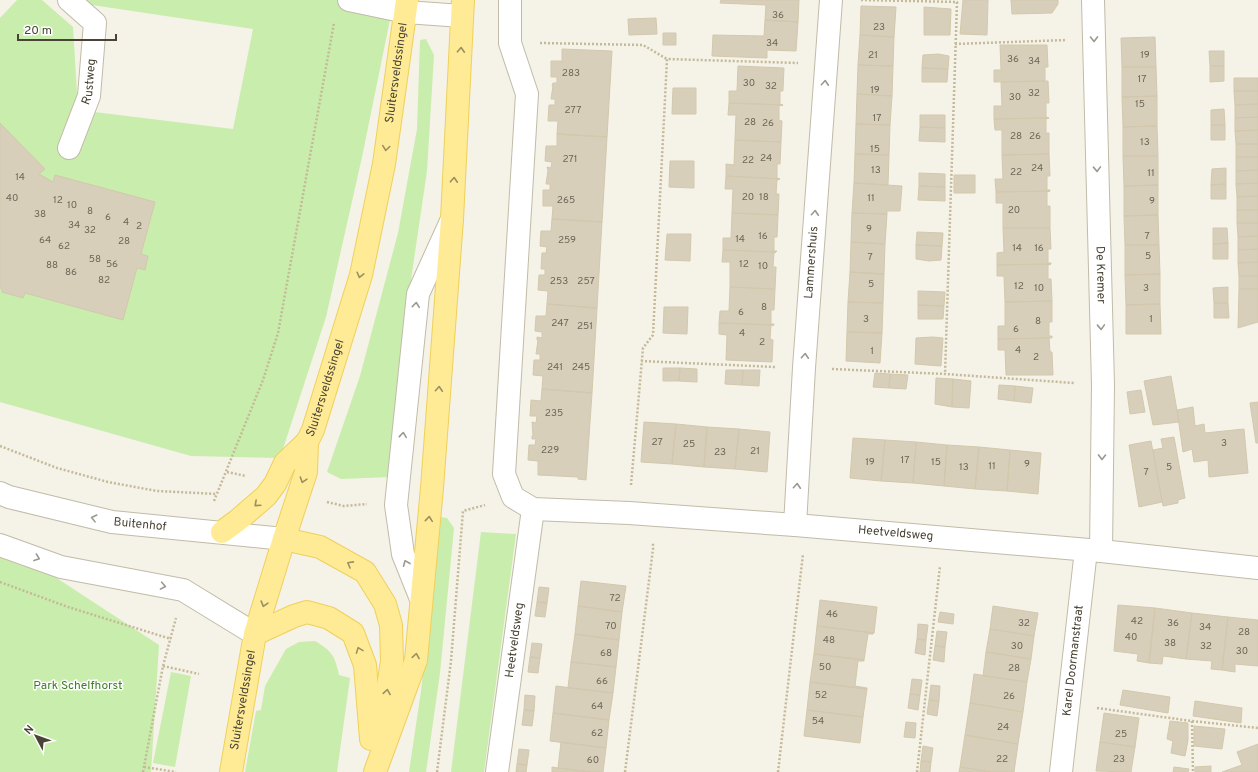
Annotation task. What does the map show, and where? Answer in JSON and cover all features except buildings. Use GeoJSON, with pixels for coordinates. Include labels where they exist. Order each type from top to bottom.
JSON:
{"type":"FeatureCollection","features":[{"type":"Feature","properties":{"kind":"main road","name":"Sluitersveldssingel"},"geometry":{"type":"LineString","coordinates":[[231,772],[256,634],[284,539],[306,472],[307,442],[313,430],[361,275],[384,164],[407,6]]}},
{"type":"Feature","properties":{"kind":"main road"},"geometry":{"type":"LineString","coordinates":[[375,772],[416,660],[432,488],[452,219],[463,8]]}},
{"type":"Feature","properties":{"kind":"main road"},"geometry":{"type":"LineString","coordinates":[[222,532],[237,522],[266,496],[275,484],[285,463],[307,442]]}},
{"type":"Feature","properties":{"kind":"main road"},"geometry":{"type":"LineString","coordinates":[[284,539],[320,547],[365,572],[385,604],[391,625],[392,660],[375,772]]}},
{"type":"Feature","properties":{"kind":"main road"},"geometry":{"type":"LineString","coordinates":[[256,634],[294,616],[307,612],[329,618],[353,633],[365,665],[375,772]]}},
{"type":"Feature","properties":{"kind":"street","name":"Rustweg"},"geometry":{"type":"LineString","coordinates":[[69,0],[95,23],[89,96],[69,148]]}},
{"type":"Feature","properties":{"kind":"street"},"geometry":{"type":"LineString","coordinates":[[510,0],[510,43],[527,94],[504,474],[513,497]]}},
{"type":"Feature","properties":{"kind":"street","name":"Lammershuis"},"geometry":{"type":"LineString","coordinates":[[800,525],[804,368],[830,0]]}},
{"type":"Feature","properties":{"kind":"street","name":"De Kremer"},"geometry":{"type":"LineString","coordinates":[[1093,0],[1103,385],[1093,551]]}},
{"type":"Feature","properties":{"kind":"street"},"geometry":{"type":"LineString","coordinates":[[342,8],[407,6],[463,8]]}},
{"type":"Feature","properties":{"kind":"street"},"geometry":{"type":"LineString","coordinates":[[421,600],[403,554],[396,505],[418,294],[452,219]]}},
{"type":"Feature","properties":{"kind":"street","name":"Buitenhof"},"geometry":{"type":"LineString","coordinates":[[0,493],[8,497],[112,522],[284,539]]}},
{"type":"Feature","properties":{"kind":"street","name":"Heetveldsweg"},"geometry":{"type":"LineString","coordinates":[[513,497],[533,509],[629,513],[800,525],[1093,551],[1258,568]]}},
{"type":"Feature","properties":{"kind":"street","name":"Heetveldsweg"},"geometry":{"type":"LineString","coordinates":[[497,772],[533,509]]}},
{"type":"Feature","properties":{"kind":"street"},"geometry":{"type":"LineString","coordinates":[[0,545],[61,567],[183,590],[256,634]]}},
{"type":"Feature","properties":{"kind":"street","name":"Karel Doormanstraat"},"geometry":{"type":"LineString","coordinates":[[1061,772],[1069,704],[1093,551]]}},
{"type":"Feature","properties":{"kind":"path"},"geometry":{"type":"LineString","coordinates":[[861,0],[957,2],[945,374]]}},
{"type":"Feature","properties":{"kind":"path"},"geometry":{"type":"LineString","coordinates":[[275,484],[260,478],[227,472],[263,380],[278,333],[342,8]]}},
{"type":"Feature","properties":{"kind":"path"},"geometry":{"type":"LineString","coordinates":[[955,44],[1094,39]]}},
{"type":"Feature","properties":{"kind":"path"},"geometry":{"type":"LineString","coordinates":[[510,43],[643,45],[667,59],[826,64]]}},
{"type":"Feature","properties":{"kind":"path"},"geometry":{"type":"LineString","coordinates":[[629,513],[641,361],[643,348],[653,335],[667,59]]}},
{"type":"Feature","properties":{"kind":"path"},"geometry":{"type":"LineString","coordinates":[[641,361],[945,374],[1103,385]]}},
{"type":"Feature","properties":{"kind":"path"},"geometry":{"type":"LineString","coordinates":[[0,446],[57,468],[108,482],[157,491],[217,494]]}},
{"type":"Feature","properties":{"kind":"path"},"geometry":{"type":"LineString","coordinates":[[299,492],[322,501],[344,506],[380,504],[396,505]]}},
{"type":"Feature","properties":{"kind":"path"},"geometry":{"type":"LineString","coordinates":[[438,772],[451,661],[463,511],[513,497]]}},
{"type":"Feature","properties":{"kind":"path"},"geometry":{"type":"LineString","coordinates":[[625,772],[653,549],[652,515]]}},
{"type":"Feature","properties":{"kind":"path"},"geometry":{"type":"LineString","coordinates":[[778,772],[800,525]]}},
{"type":"Feature","properties":{"kind":"path"},"geometry":{"type":"LineString","coordinates":[[917,772],[943,538]]}},
{"type":"Feature","properties":{"kind":"path"},"geometry":{"type":"LineString","coordinates":[[0,582],[68,607],[171,638]]}},
{"type":"Feature","properties":{"kind":"path"},"geometry":{"type":"LineString","coordinates":[[163,666],[199,674]]}},
{"type":"Feature","properties":{"kind":"path"},"geometry":{"type":"LineString","coordinates":[[1069,704],[1192,721],[1258,728]]}},
{"type":"Feature","properties":{"kind":"path"},"geometry":{"type":"LineString","coordinates":[[1192,721],[1193,772]]}},
{"type":"Feature","properties":{"kind":"path"},"geometry":{"type":"LineString","coordinates":[[144,767],[176,772]]}},
{"type":"Feature","properties":{"kind":"green space"},"geometry":{"type":"Polygon","coordinates":[[[17,0],[42,0],[73,27],[78,110],[233,129],[253,29],[92,5],[86,0],[394,0],[362,157],[326,317],[280,458],[191,456],[0,402],[0,18],[17,0]]]}},
{"type":"Feature","properties":{"kind":"green space"},"geometry":{"type":"Polygon","coordinates":[[[426,39],[434,55],[427,171],[408,300],[390,477],[341,479],[327,472],[360,376],[398,233],[417,129],[420,40],[426,39]]]}},
{"type":"Feature","properties":{"kind":"green space"},"geometry":{"type":"Polygon","coordinates":[[[439,517],[447,518],[454,528],[440,673],[426,772],[409,772],[421,691],[439,517]]]}},
{"type":"Feature","properties":{"kind":"green space"},"geometry":{"type":"Polygon","coordinates":[[[481,532],[516,534],[484,772],[451,772],[481,532]]]}},
{"type":"Feature","properties":{"kind":"green space","name":"Park Schelfhorst"},"geometry":{"type":"Polygon","coordinates":[[[0,541],[159,645],[151,772],[0,772],[0,541]]]}},
{"type":"Feature","properties":{"kind":"green space"},"geometry":{"type":"Polygon","coordinates":[[[315,641],[332,655],[339,675],[350,678],[337,772],[245,772],[256,711],[261,710],[265,686],[286,649],[299,642],[315,641]]]}},
{"type":"Feature","properties":{"kind":"green space"},"geometry":{"type":"Polygon","coordinates":[[[171,672],[191,676],[175,767],[153,763],[171,672]]]}}]}
